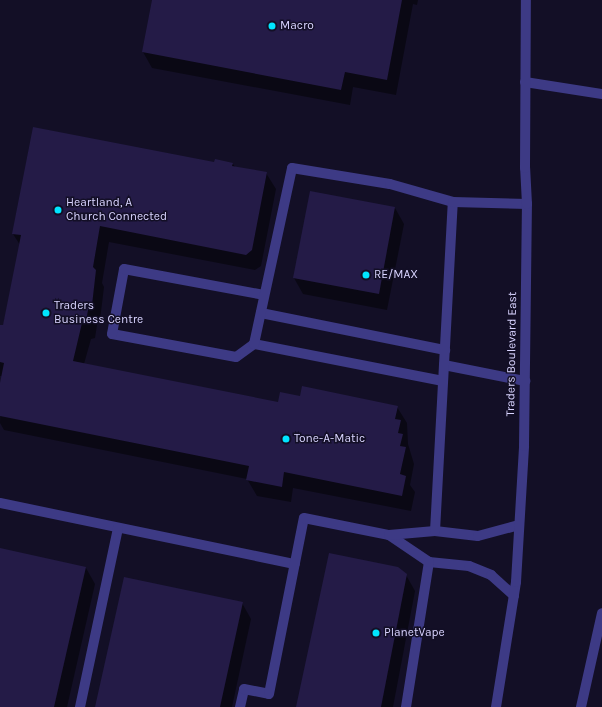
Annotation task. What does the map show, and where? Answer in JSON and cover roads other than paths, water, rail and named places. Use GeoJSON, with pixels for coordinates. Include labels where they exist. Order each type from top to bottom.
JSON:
{"type":"FeatureCollection","features":[{"type":"Feature","properties":{"kind":"street","name":"Traders Boulevard East"},"geometry":{"type":"LineString","coordinates":[[496,707],[514,596],[519,525],[525,381],[528,204],[526,0]]}},
{"type":"Feature","properties":{"kind":"street"},"geometry":{"type":"LineString","coordinates":[[526,82],[602,94]]}},
{"type":"Feature","properties":{"kind":"street"},"geometry":{"type":"LineString","coordinates":[[264,295],[124,269],[112,334],[236,357],[254,344],[292,168],[390,184],[453,202],[528,204]]}},
{"type":"Feature","properties":{"kind":"street"},"geometry":{"type":"LineString","coordinates":[[435,531],[453,202]]}},
{"type":"Feature","properties":{"kind":"street"},"geometry":{"type":"LineString","coordinates":[[260,313],[445,350]]}},
{"type":"Feature","properties":{"kind":"street"},"geometry":{"type":"LineString","coordinates":[[254,344],[443,381]]}},
{"type":"Feature","properties":{"kind":"street"},"geometry":{"type":"LineString","coordinates":[[444,365],[525,381]]}},
{"type":"Feature","properties":{"kind":"street"},"geometry":{"type":"LineString","coordinates":[[0,503],[295,564]]}},
{"type":"Feature","properties":{"kind":"street"},"geometry":{"type":"LineString","coordinates":[[240,707],[244,689],[269,694],[304,518],[389,535],[435,531],[478,536],[519,525]]}},
{"type":"Feature","properties":{"kind":"street"},"geometry":{"type":"LineString","coordinates":[[80,707],[118,528]]}},
{"type":"Feature","properties":{"kind":"street"},"geometry":{"type":"LineString","coordinates":[[389,535],[428,562],[470,566],[491,575],[514,596]]}},
{"type":"Feature","properties":{"kind":"street"},"geometry":{"type":"LineString","coordinates":[[406,707],[428,562]]}},
{"type":"Feature","properties":{"kind":"street"},"geometry":{"type":"LineString","coordinates":[[581,707],[602,613]]}},
{"type":"Feature","properties":{"kind":"place","name":"Macro"},"geometry":{"type":"Point","coordinates":[272,26]}},
{"type":"Feature","properties":{"kind":"place","name":"Heartland, A Church Connected"},"geometry":{"type":"Point","coordinates":[58,210]}},
{"type":"Feature","properties":{"kind":"place","name":"RE/MAX"},"geometry":{"type":"Point","coordinates":[366,275]}},
{"type":"Feature","properties":{"kind":"place","name":"Traders Business Centre"},"geometry":{"type":"Point","coordinates":[46,313]}},
{"type":"Feature","properties":{"kind":"place","name":"Tone-A-Matic"},"geometry":{"type":"Point","coordinates":[286,439]}},
{"type":"Feature","properties":{"kind":"place","name":"PlanetVape"},"geometry":{"type":"Point","coordinates":[376,633]}}]}
